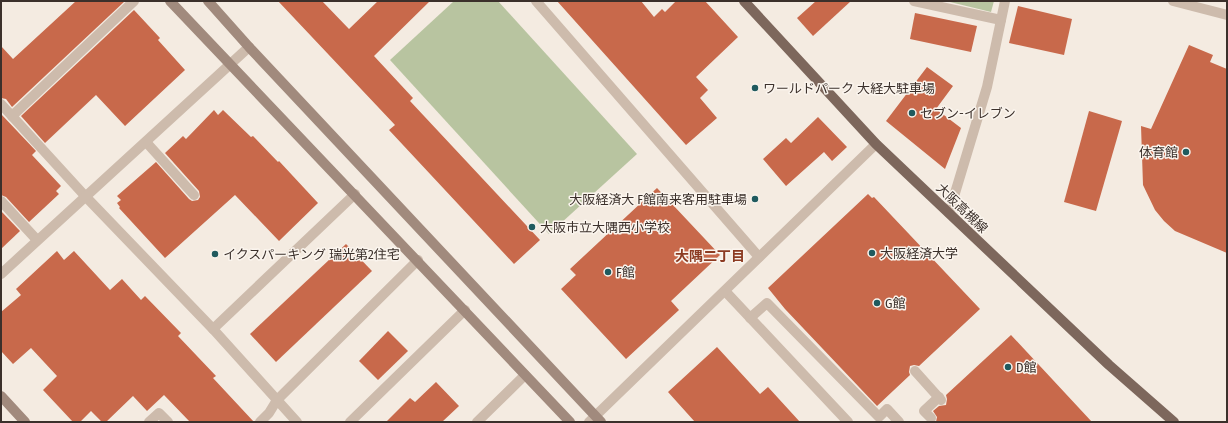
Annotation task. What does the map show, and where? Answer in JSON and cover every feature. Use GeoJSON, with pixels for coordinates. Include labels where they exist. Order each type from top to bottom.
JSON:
{"type":"FeatureCollection","features":[{"type":"Feature","properties":{"kind":"main road","name":"大阪高槻線"},"geometry":{"type":"LineString","coordinates":[[744,1],[876,144],[1108,365],[1174,422]]}},
{"type":"Feature","properties":{"kind":"street"},"geometry":{"type":"LineString","coordinates":[[12,116],[134,1]]}},
{"type":"Feature","properties":{"kind":"street"},"geometry":{"type":"LineString","coordinates":[[170,1],[232,64],[570,422]]}},
{"type":"Feature","properties":{"kind":"street"},"geometry":{"type":"LineString","coordinates":[[208,1],[249,48],[595,420],[759,257],[876,144]]}},
{"type":"Feature","properties":{"kind":"street"},"geometry":{"type":"LineString","coordinates":[[536,1],[759,257]]}},
{"type":"Feature","properties":{"kind":"street"},"geometry":{"type":"LineString","coordinates":[[914,1],[1001,20]]}},
{"type":"Feature","properties":{"kind":"street"},"geometry":{"type":"LineString","coordinates":[[949,213],[987,87],[1005,1]]}},
{"type":"Feature","properties":{"kind":"street"},"geometry":{"type":"LineString","coordinates":[[1173,1],[1227,16]]}},
{"type":"Feature","properties":{"kind":"street"},"geometry":{"type":"LineString","coordinates":[[1,274],[249,48]]}},
{"type":"Feature","properties":{"kind":"street"},"geometry":{"type":"LineString","coordinates":[[1,104],[86,197],[213,329],[297,422]]}},
{"type":"Feature","properties":{"kind":"street"},"geometry":{"type":"LineString","coordinates":[[146,142],[194,195]]}},
{"type":"Feature","properties":{"kind":"street"},"geometry":{"type":"LineString","coordinates":[[213,329],[355,194]]}},
{"type":"Feature","properties":{"kind":"street"},"geometry":{"type":"LineString","coordinates":[[1,201],[37,240]]}},
{"type":"Feature","properties":{"kind":"street"},"geometry":{"type":"LineString","coordinates":[[260,422],[269,414],[277,400],[418,260]]}},
{"type":"Feature","properties":{"kind":"street"},"geometry":{"type":"LineString","coordinates":[[725,291],[848,422]]}},
{"type":"Feature","properties":{"kind":"street"},"geometry":{"type":"LineString","coordinates":[[750,318],[767,302],[782,312],[841,374],[878,417],[887,410],[898,422]]}},
{"type":"Feature","properties":{"kind":"street"},"geometry":{"type":"LineString","coordinates":[[350,422],[465,310]]}},
{"type":"Feature","properties":{"kind":"street"},"geometry":{"type":"LineString","coordinates":[[915,371],[940,399],[924,411],[930,421]]}},
{"type":"Feature","properties":{"kind":"street"},"geometry":{"type":"LineString","coordinates":[[477,422],[525,375]]}},
{"type":"Feature","properties":{"kind":"street"},"geometry":{"type":"LineString","coordinates":[[1,396],[25,422]]}},
{"type":"Feature","properties":{"kind":"street"},"geometry":{"type":"LineString","coordinates":[[149,422],[159,413],[168,422]]}},
{"type":"Feature","properties":{"kind":"green space"},"geometry":{"type":"Polygon","coordinates":[[[454,1],[498,1],[637,154],[549,234],[390,60],[454,1]]]}},
{"type":"Feature","properties":{"kind":"green space"},"geometry":{"type":"Polygon","coordinates":[[[946,1],[994,1],[991,12],[946,1]]]}},
{"type":"Feature","properties":{"kind":"building"},"geometry":{"type":"Polygon","coordinates":[[[76,1],[125,1],[12,107],[6,99],[1,98],[1,46],[13,59],[76,1]]]}},
{"type":"Feature","properties":{"kind":"building"},"geometry":{"type":"Polygon","coordinates":[[[278,1],[322,1],[349,29],[378,1],[430,1],[374,56],[413,98],[410,101],[540,240],[514,264],[389,130],[395,125],[278,1]]]}},
{"type":"Feature","properties":{"kind":"building"},"geometry":{"type":"Polygon","coordinates":[[[557,1],[641,1],[654,17],[662,9],[665,12],[676,1],[705,1],[738,37],[696,77],[708,90],[700,98],[717,118],[686,145],[557,1]]]}},
{"type":"Feature","properties":{"kind":"building"},"geometry":{"type":"Polygon","coordinates":[[[816,1],[851,1],[813,36],[797,18],[816,1]]]}},
{"type":"Feature","properties":{"kind":"building"},"geometry":{"type":"Polygon","coordinates":[[[1018,6],[1072,19],[1064,55],[1009,43],[1018,6]]]}},
{"type":"Feature","properties":{"kind":"building"},"geometry":{"type":"Polygon","coordinates":[[[134,10],[160,38],[158,40],[185,70],[125,126],[96,95],[45,143],[21,116],[134,10]]]}},
{"type":"Feature","properties":{"kind":"building"},"geometry":{"type":"Polygon","coordinates":[[[915,13],[977,26],[971,52],[910,39],[915,13]]]}},
{"type":"Feature","properties":{"kind":"building","name":"体育館"},"geometry":{"type":"Polygon","coordinates":[[[1189,45],[1213,55],[1210,62],[1227,69],[1227,253],[1175,231],[1155,210],[1143,185],[1141,126],[1151,129],[1189,45]]]}},
{"type":"Feature","properties":{"kind":"building"},"geometry":{"type":"Polygon","coordinates":[[[927,67],[953,86],[936,109],[961,128],[945,169],[886,121],[927,67]]]}},
{"type":"Feature","properties":{"kind":"building"},"geometry":{"type":"Polygon","coordinates":[[[214,110],[218,115],[223,110],[251,137],[253,136],[278,162],[279,161],[318,203],[279,241],[235,195],[165,258],[119,208],[120,207],[117,203],[121,200],[117,196],[156,162],[189,199],[192,201],[198,200],[200,197],[199,191],[165,153],[183,136],[186,139],[214,110]]]}},
{"type":"Feature","properties":{"kind":"building"},"geometry":{"type":"Polygon","coordinates":[[[1089,111],[1122,121],[1096,211],[1064,202],[1089,111]]]}},
{"type":"Feature","properties":{"kind":"building"},"geometry":{"type":"Polygon","coordinates":[[[1,114],[36,151],[32,155],[61,186],[56,191],[59,194],[29,222],[6,197],[1,195],[1,114]]]}},
{"type":"Feature","properties":{"kind":"building"},"geometry":{"type":"Polygon","coordinates":[[[818,117],[847,147],[832,161],[824,152],[786,186],[763,159],[786,138],[791,143],[818,117]]]}},
{"type":"Feature","properties":{"kind":"building","name":"F館"},"geometry":{"type":"Polygon","coordinates":[[[657,188],[720,255],[671,301],[679,310],[626,359],[561,289],[576,275],[570,269],[657,188]]]}},
{"type":"Feature","properties":{"kind":"building","name":"G館"},"geometry":{"type":"Polygon","coordinates":[[[868,194],[872,198],[874,197],[980,309],[919,366],[910,366],[910,375],[877,406],[785,309],[768,288],[868,194]]]}},
{"type":"Feature","properties":{"kind":"building"},"geometry":{"type":"Polygon","coordinates":[[[1,211],[20,231],[1,249],[1,211]]]}},
{"type":"Feature","properties":{"kind":"building"},"geometry":{"type":"Polygon","coordinates":[[[346,244],[372,271],[276,362],[250,334],[346,244]]]}},
{"type":"Feature","properties":{"kind":"building"},"geometry":{"type":"Polygon","coordinates":[[[57,251],[64,260],[74,251],[110,290],[122,279],[141,300],[145,296],[181,333],[178,336],[216,376],[213,378],[254,422],[190,422],[164,395],[147,411],[133,396],[106,422],[102,422],[91,411],[80,422],[73,422],[43,390],[57,376],[31,348],[13,364],[1,351],[1,312],[21,295],[16,289],[57,251]]]}},
{"type":"Feature","properties":{"kind":"building"},"geometry":{"type":"Polygon","coordinates":[[[388,331],[408,351],[378,380],[359,361],[388,331]]]}},
{"type":"Feature","properties":{"kind":"building","name":"D館"},"geometry":{"type":"Polygon","coordinates":[[[1011,335],[1092,422],[936,422],[937,417],[933,411],[939,406],[946,405],[946,395],[1011,335]]]}},
{"type":"Feature","properties":{"kind":"building"},"geometry":{"type":"Polygon","coordinates":[[[717,347],[760,394],[768,387],[800,422],[695,422],[668,392],[717,347]]]}},
{"type":"Feature","properties":{"kind":"building"},"geometry":{"type":"Polygon","coordinates":[[[436,382],[459,406],[442,422],[386,422],[410,398],[415,402],[436,382]]]}},
{"type":"Feature","properties":{"kind":"place","name":"ワールドパーク 大経大駐車場"},"geometry":{"type":"Point","coordinates":[755,88]}},
{"type":"Feature","properties":{"kind":"place","name":"セブン-イレブン"},"geometry":{"type":"Point","coordinates":[912,113]}},
{"type":"Feature","properties":{"kind":"place","name":"体育館"},"geometry":{"type":"Point","coordinates":[1186,152]}},
{"type":"Feature","properties":{"kind":"place","name":"大阪経済大 F館南来客用駐車場"},"geometry":{"type":"Point","coordinates":[755,199]}},
{"type":"Feature","properties":{"kind":"place","name":"大阪市立大隅西小学校"},"geometry":{"type":"Point","coordinates":[532,227]}},
{"type":"Feature","properties":{"kind":"place","name":"大阪経済大学"},"geometry":{"type":"Point","coordinates":[872,253]}},
{"type":"Feature","properties":{"kind":"place","name":"イクスパーキング 瑞光第2住宅"},"geometry":{"type":"Point","coordinates":[215,254]}},
{"type":"Feature","properties":{"kind":"place","name":"F館"},"geometry":{"type":"Point","coordinates":[608,272]}},
{"type":"Feature","properties":{"kind":"place","name":"G館"},"geometry":{"type":"Point","coordinates":[877,303]}},
{"type":"Feature","properties":{"kind":"place","name":"D館"},"geometry":{"type":"Point","coordinates":[1008,367]}},
{"type":"Feature","properties":{"kind":"district","name":"大隅二丁目"},"geometry":{"type":"Point","coordinates":[710,256]}}]}
